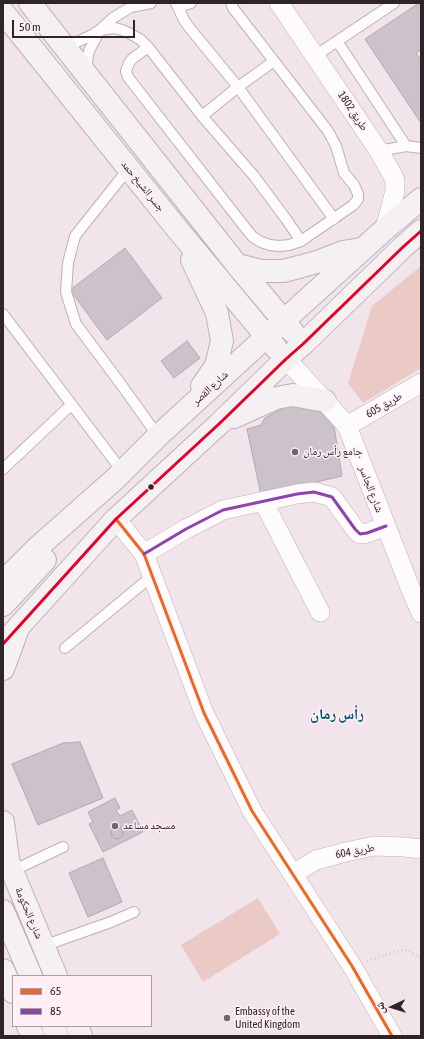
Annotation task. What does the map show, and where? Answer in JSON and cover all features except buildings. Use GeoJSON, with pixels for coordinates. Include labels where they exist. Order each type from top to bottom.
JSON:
{"type":"FeatureCollection","features":[{"type":"Feature","properties":{"kind":"main road"},"geometry":{"type":"LineString","coordinates":[[30,3],[237,265],[303,344]]}},
{"type":"Feature","properties":{"kind":"main road","name":"جسر الشيخ حمد"},"geometry":{"type":"LineString","coordinates":[[3,12],[178,230],[286,359]]}},
{"type":"Feature","properties":{"kind":"main road","name":"شارع القصر"},"geometry":{"type":"LineString","coordinates":[[3,582],[37,548],[119,475],[184,412],[362,249],[421,199]]}},
{"type":"Feature","properties":{"kind":"main road"},"geometry":{"type":"LineString","coordinates":[[178,230],[218,312],[222,341],[216,366],[184,412]]}},
{"type":"Feature","properties":{"kind":"main road"},"geometry":{"type":"LineString","coordinates":[[3,669],[10,637],[116,519],[220,423],[421,231]]}},
{"type":"Feature","properties":{"kind":"main road"},"geometry":{"type":"LineString","coordinates":[[237,265],[261,271],[283,270],[320,261],[343,252],[362,249]]}},
{"type":"Feature","properties":{"kind":"main road"},"geometry":{"type":"LineString","coordinates":[[220,423],[276,398],[293,395],[325,401]]}},
{"type":"Feature","properties":{"kind":"main road"},"geometry":{"type":"LineString","coordinates":[[3,606],[72,531],[119,475]]}},
{"type":"Feature","properties":{"kind":"main road"},"geometry":{"type":"LineString","coordinates":[[3,568],[37,548]]}},
{"type":"Feature","properties":{"kind":"main road","name":"شارع الحكومة"},"geometry":{"type":"LineString","coordinates":[[3,822],[8,860],[56,975]]}},
{"type":"Feature","properties":{"kind":"main road"},"geometry":{"type":"LineString","coordinates":[[3,911],[31,975]]}},
{"type":"Feature","properties":{"kind":"main road"},"geometry":{"type":"LineString","coordinates":[[3,970],[12,990]]}},
{"type":"Feature","properties":{"kind":"main road"},"geometry":{"type":"LineString","coordinates":[[28,1027],[33,1036]]}},
{"type":"Feature","properties":{"kind":"street","name":"طريق 1802"},"geometry":{"type":"LineString","coordinates":[[279,3],[379,151],[395,181],[395,191],[385,229]]}},
{"type":"Feature","properties":{"kind":"street","name":"شارع الجاسر"},"geometry":{"type":"LineString","coordinates":[[286,359],[347,426],[421,613]]}},
{"type":"Feature","properties":{"kind":"street","name":"طريق 605"},"geometry":{"type":"LineString","coordinates":[[347,426],[421,383]]}},
{"type":"Feature","properties":{"kind":"street"},"geometry":{"type":"LineString","coordinates":[[144,554],[186,529],[223,510],[297,494],[314,492],[332,497],[360,534],[386,526]]}},
{"type":"Feature","properties":{"kind":"street"},"geometry":{"type":"LineString","coordinates":[[263,501],[320,612]]}},
{"type":"Feature","properties":{"kind":"street"},"geometry":{"type":"LineString","coordinates":[[116,519],[144,554],[204,713],[252,811],[352,966],[392,1036]]}},
{"type":"Feature","properties":{"kind":"street","name":"طريق 604"},"geometry":{"type":"LineString","coordinates":[[293,874],[316,860],[374,846],[421,849]]}},
{"type":"Feature","properties":{"kind":"lane"},"geometry":{"type":"LineString","coordinates":[[62,44],[75,43],[92,35],[132,5],[151,3]]}},
{"type":"Feature","properties":{"kind":"lane"},"geometry":{"type":"LineString","coordinates":[[191,3],[177,5],[188,26],[238,87],[334,218]]}},
{"type":"Feature","properties":{"kind":"lane"},"geometry":{"type":"LineString","coordinates":[[148,46],[129,63],[126,71],[128,77],[242,224],[253,237],[270,245],[289,245],[301,240],[356,203],[358,194],[344,173],[336,146],[328,131],[233,8],[231,3]]}},
{"type":"Feature","properties":{"kind":"lane"},"geometry":{"type":"LineString","coordinates":[[315,56],[394,3]]}},
{"type":"Feature","properties":{"kind":"lane"},"geometry":{"type":"LineString","coordinates":[[100,30],[115,28],[122,30],[142,40],[148,46],[202,116],[254,176],[301,240]]}},
{"type":"Feature","properties":{"kind":"lane"},"geometry":{"type":"LineString","coordinates":[[90,78],[87,61],[89,51],[100,30]]}},
{"type":"Feature","properties":{"kind":"lane"},"geometry":{"type":"LineString","coordinates":[[337,41],[406,146]]}},
{"type":"Feature","properties":{"kind":"lane"},"geometry":{"type":"LineString","coordinates":[[202,116],[274,61]]}},
{"type":"Feature","properties":{"kind":"lane"},"geometry":{"type":"LineString","coordinates":[[379,151],[406,146],[421,148]]}},
{"type":"Feature","properties":{"kind":"lane"},"geometry":{"type":"LineString","coordinates":[[128,168],[75,236],[68,263],[66,292],[76,324],[158,436]]}},
{"type":"Feature","properties":{"kind":"lane"},"geometry":{"type":"LineString","coordinates":[[3,314],[72,405],[119,475]]}},
{"type":"Feature","properties":{"kind":"lane"},"geometry":{"type":"LineString","coordinates":[[3,469],[72,405]]}},
{"type":"Feature","properties":{"kind":"lane"},"geometry":{"type":"LineString","coordinates":[[64,648],[152,576]]}},
{"type":"Feature","properties":{"kind":"lane"},"geometry":{"type":"LineString","coordinates":[[8,860],[63,848]]}},
{"type":"Feature","properties":{"kind":"lane"},"geometry":{"type":"LineString","coordinates":[[43,946],[111,922],[134,912]]}},
{"type":"Feature","properties":{"kind":"path"},"geometry":{"type":"LineString","coordinates":[[352,966],[403,950],[410,951],[415,956],[421,958]]}},
{"type":"Feature","properties":{"kind":"shaded area"},"geometry":{"type":"Polygon","coordinates":[[[421,266],[421,368],[363,403],[348,383],[372,306],[421,266]]]}},
{"type":"Feature","properties":{"kind":"shaded area"},"geometry":{"type":"Polygon","coordinates":[[[258,898],[280,934],[203,982],[181,945],[258,898]]]}},
{"type":"Feature","properties":{"kind":"transit line"},"geometry":{"type":"LineString","coordinates":[[3,644],[116,519],[220,423],[421,231]]}},
{"type":"Feature","properties":{"kind":"transit line","name":"85"},"geometry":{"type":"LineString","coordinates":[[144,554],[186,529],[223,510],[297,494],[314,492],[332,497],[360,534],[386,526]]}},
{"type":"Feature","properties":{"kind":"transit line","name":"65"},"geometry":{"type":"LineString","coordinates":[[116,519],[144,554],[204,713],[252,811],[352,966],[392,1036]]}},
{"type":"Feature","properties":{"kind":"place","name":"جامع رأس رمان"},"geometry":{"type":"Point","coordinates":[295,452]}},
{"type":"Feature","properties":{"kind":"place","name":"مسجد مساعد"},"geometry":{"type":"Point","coordinates":[115,826]}},
{"type":"Feature","properties":{"kind":"place","name":"Embassy of the United Kingdom"},"geometry":{"type":"Point","coordinates":[227,1018]}},
{"type":"Feature","properties":{"kind":"district","name":"رأس رمان"},"geometry":{"type":"Point","coordinates":[337,714]}}]}
